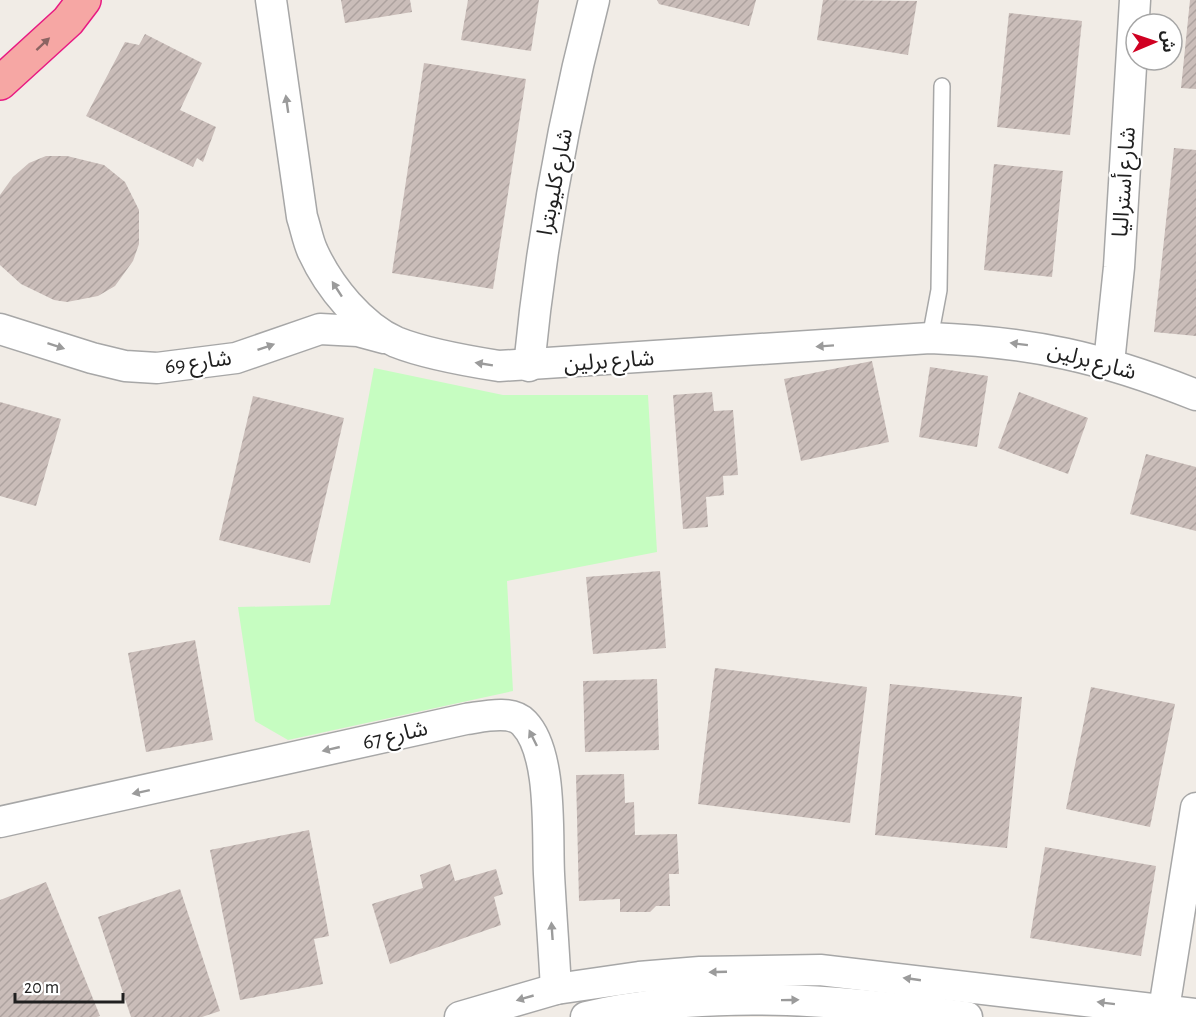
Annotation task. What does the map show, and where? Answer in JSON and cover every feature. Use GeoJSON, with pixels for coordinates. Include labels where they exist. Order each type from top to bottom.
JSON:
{"type":"FeatureCollection","features":[{"type":"Feature","properties":{"kind":"highway"},"geometry":{"type":"LineString","coordinates":[[0,83],[68,21],[84,0]]}},
{"type":"Feature","properties":{"kind":"street","name":"شارع برلين"},"geometry":{"type":"LineString","coordinates":[[271,0],[303,218],[313,252],[343,298],[366,321],[396,341],[468,362],[499,366],[529,366],[930,338],[988,340],[1033,346],[1109,363],[1196,395]]}},
{"type":"Feature","properties":{"kind":"street","name":"شارع كليوبترا"},"geometry":{"type":"LineString","coordinates":[[529,366],[540,266],[580,54],[594,0]]}},
{"type":"Feature","properties":{"kind":"street","name":"شارع أستراليا"},"geometry":{"type":"LineString","coordinates":[[1109,363],[1119,256],[1135,0]]}},
{"type":"Feature","properties":{"kind":"street","name":"شارع 69"},"geometry":{"type":"LineString","coordinates":[[0,329],[92,358],[125,366],[157,368],[236,358],[320,329],[357,331],[396,341]]}},
{"type":"Feature","properties":{"kind":"street","name":"شارع 67"},"geometry":{"type":"LineString","coordinates":[[0,822],[466,719],[509,716],[522,721],[534,737],[541,758],[546,796],[556,989]]}},
{"type":"Feature","properties":{"kind":"street"},"geometry":{"type":"LineString","coordinates":[[1164,1009],[1196,808]]}},
{"type":"Feature","properties":{"kind":"street"},"geometry":{"type":"LineString","coordinates":[[460,1017],[556,989],[639,977],[700,972],[820,970],[1196,1014]]}},
{"type":"Feature","properties":{"kind":"street"},"geometry":{"type":"LineString","coordinates":[[586,1017],[642,1006],[817,999],[967,1017]]}},
{"type":"Feature","properties":{"kind":"lane"},"geometry":{"type":"LineString","coordinates":[[930,338],[939,279],[942,86]]}},
{"type":"Feature","properties":{"kind":"green space"},"geometry":{"type":"Polygon","coordinates":[[[374,368],[503,395],[648,395],[657,552],[507,581],[513,691],[288,740],[255,721],[238,607],[330,605],[374,368]]]}},
{"type":"Feature","properties":{"kind":"building"},"geometry":{"type":"Polygon","coordinates":[[[341,0],[410,0],[412,12],[345,23],[341,0]]]}},
{"type":"Feature","properties":{"kind":"building"},"geometry":{"type":"Polygon","coordinates":[[[468,0],[539,0],[531,51],[461,40],[468,0]]]}},
{"type":"Feature","properties":{"kind":"building"},"geometry":{"type":"Polygon","coordinates":[[[657,0],[756,0],[749,26],[659,4],[657,0]]]}},
{"type":"Feature","properties":{"kind":"building"},"geometry":{"type":"Polygon","coordinates":[[[823,0],[917,1],[908,55],[817,40],[823,0]]]}},
{"type":"Feature","properties":{"kind":"building"},"geometry":{"type":"Polygon","coordinates":[[[1190,0],[1196,0],[1196,89],[1181,88],[1190,0]]]}},
{"type":"Feature","properties":{"kind":"building"},"geometry":{"type":"Polygon","coordinates":[[[1009,13],[1082,21],[1070,135],[997,127],[1009,13]]]}},
{"type":"Feature","properties":{"kind":"building"},"geometry":{"type":"Polygon","coordinates":[[[145,34],[202,63],[180,110],[216,127],[203,162],[197,158],[193,167],[86,116],[125,42],[139,45],[145,34]]]}},
{"type":"Feature","properties":{"kind":"building"},"geometry":{"type":"Polygon","coordinates":[[[424,63],[526,79],[493,289],[392,273],[424,63]]]}},
{"type":"Feature","properties":{"kind":"building"},"geometry":{"type":"Polygon","coordinates":[[[1174,148],[1196,150],[1196,336],[1154,332],[1174,148]]]}},
{"type":"Feature","properties":{"kind":"building"},"geometry":{"type":"Polygon","coordinates":[[[46,156],[67,156],[104,165],[125,182],[139,210],[139,244],[133,261],[115,286],[98,296],[67,302],[54,300],[21,284],[0,265],[0,195],[13,177],[29,163],[46,156]]]}},
{"type":"Feature","properties":{"kind":"building"},"geometry":{"type":"Polygon","coordinates":[[[994,164],[1063,171],[1052,277],[984,270],[994,164]]]}},
{"type":"Feature","properties":{"kind":"building"},"geometry":{"type":"Polygon","coordinates":[[[872,361],[889,442],[801,461],[784,379],[872,361]]]}},
{"type":"Feature","properties":{"kind":"building"},"geometry":{"type":"Polygon","coordinates":[[[930,367],[988,376],[977,447],[919,437],[930,367]]]}},
{"type":"Feature","properties":{"kind":"building"},"geometry":{"type":"Polygon","coordinates":[[[712,392],[714,411],[733,410],[738,475],[723,476],[724,495],[706,497],[708,527],[683,529],[673,395],[712,392]]]}},
{"type":"Feature","properties":{"kind":"building"},"geometry":{"type":"Polygon","coordinates":[[[1019,392],[1088,418],[1068,474],[998,448],[1019,392]]]}},
{"type":"Feature","properties":{"kind":"building"},"geometry":{"type":"Polygon","coordinates":[[[253,396],[344,418],[310,563],[219,540],[253,396]]]}},
{"type":"Feature","properties":{"kind":"building"},"geometry":{"type":"Polygon","coordinates":[[[0,402],[61,419],[36,506],[0,496],[0,402]]]}},
{"type":"Feature","properties":{"kind":"building"},"geometry":{"type":"Polygon","coordinates":[[[1146,454],[1196,467],[1196,531],[1130,514],[1146,454]]]}},
{"type":"Feature","properties":{"kind":"building"},"geometry":{"type":"Polygon","coordinates":[[[660,571],[666,648],[593,654],[586,577],[660,571]]]}},
{"type":"Feature","properties":{"kind":"building"},"geometry":{"type":"Polygon","coordinates":[[[195,640],[213,740],[146,752],[128,653],[195,640]]]}},
{"type":"Feature","properties":{"kind":"building"},"geometry":{"type":"Polygon","coordinates":[[[715,668],[867,687],[850,823],[698,804],[715,668]]]}},
{"type":"Feature","properties":{"kind":"building"},"geometry":{"type":"Polygon","coordinates":[[[657,679],[659,750],[585,752],[583,681],[657,679]]]}},
{"type":"Feature","properties":{"kind":"building"},"geometry":{"type":"Polygon","coordinates":[[[890,684],[1022,697],[1007,848],[875,835],[890,684]]]}},
{"type":"Feature","properties":{"kind":"building"},"geometry":{"type":"Polygon","coordinates":[[[1091,687],[1175,704],[1150,827],[1066,809],[1091,687]]]}},
{"type":"Feature","properties":{"kind":"building"},"geometry":{"type":"Polygon","coordinates":[[[624,774],[625,803],[634,802],[635,835],[677,834],[679,874],[669,874],[670,906],[656,906],[650,912],[620,912],[620,899],[579,901],[576,775],[624,774]]]}},
{"type":"Feature","properties":{"kind":"building"},"geometry":{"type":"Polygon","coordinates":[[[309,830],[329,936],[314,939],[323,984],[240,1000],[210,850],[309,830]]]}},
{"type":"Feature","properties":{"kind":"building"},"geometry":{"type":"Polygon","coordinates":[[[1045,847],[1156,866],[1141,956],[1030,938],[1045,847]]]}},
{"type":"Feature","properties":{"kind":"building"},"geometry":{"type":"Polygon","coordinates":[[[450,864],[455,881],[496,869],[503,894],[494,897],[501,925],[390,964],[372,904],[423,888],[420,875],[450,864]]]}},
{"type":"Feature","properties":{"kind":"building"},"geometry":{"type":"Polygon","coordinates":[[[46,882],[100,1016],[0,1017],[0,900],[46,882]]]}},
{"type":"Feature","properties":{"kind":"building"},"geometry":{"type":"Polygon","coordinates":[[[180,889],[220,1011],[202,1017],[131,1017],[98,917],[180,889]]]}}]}
